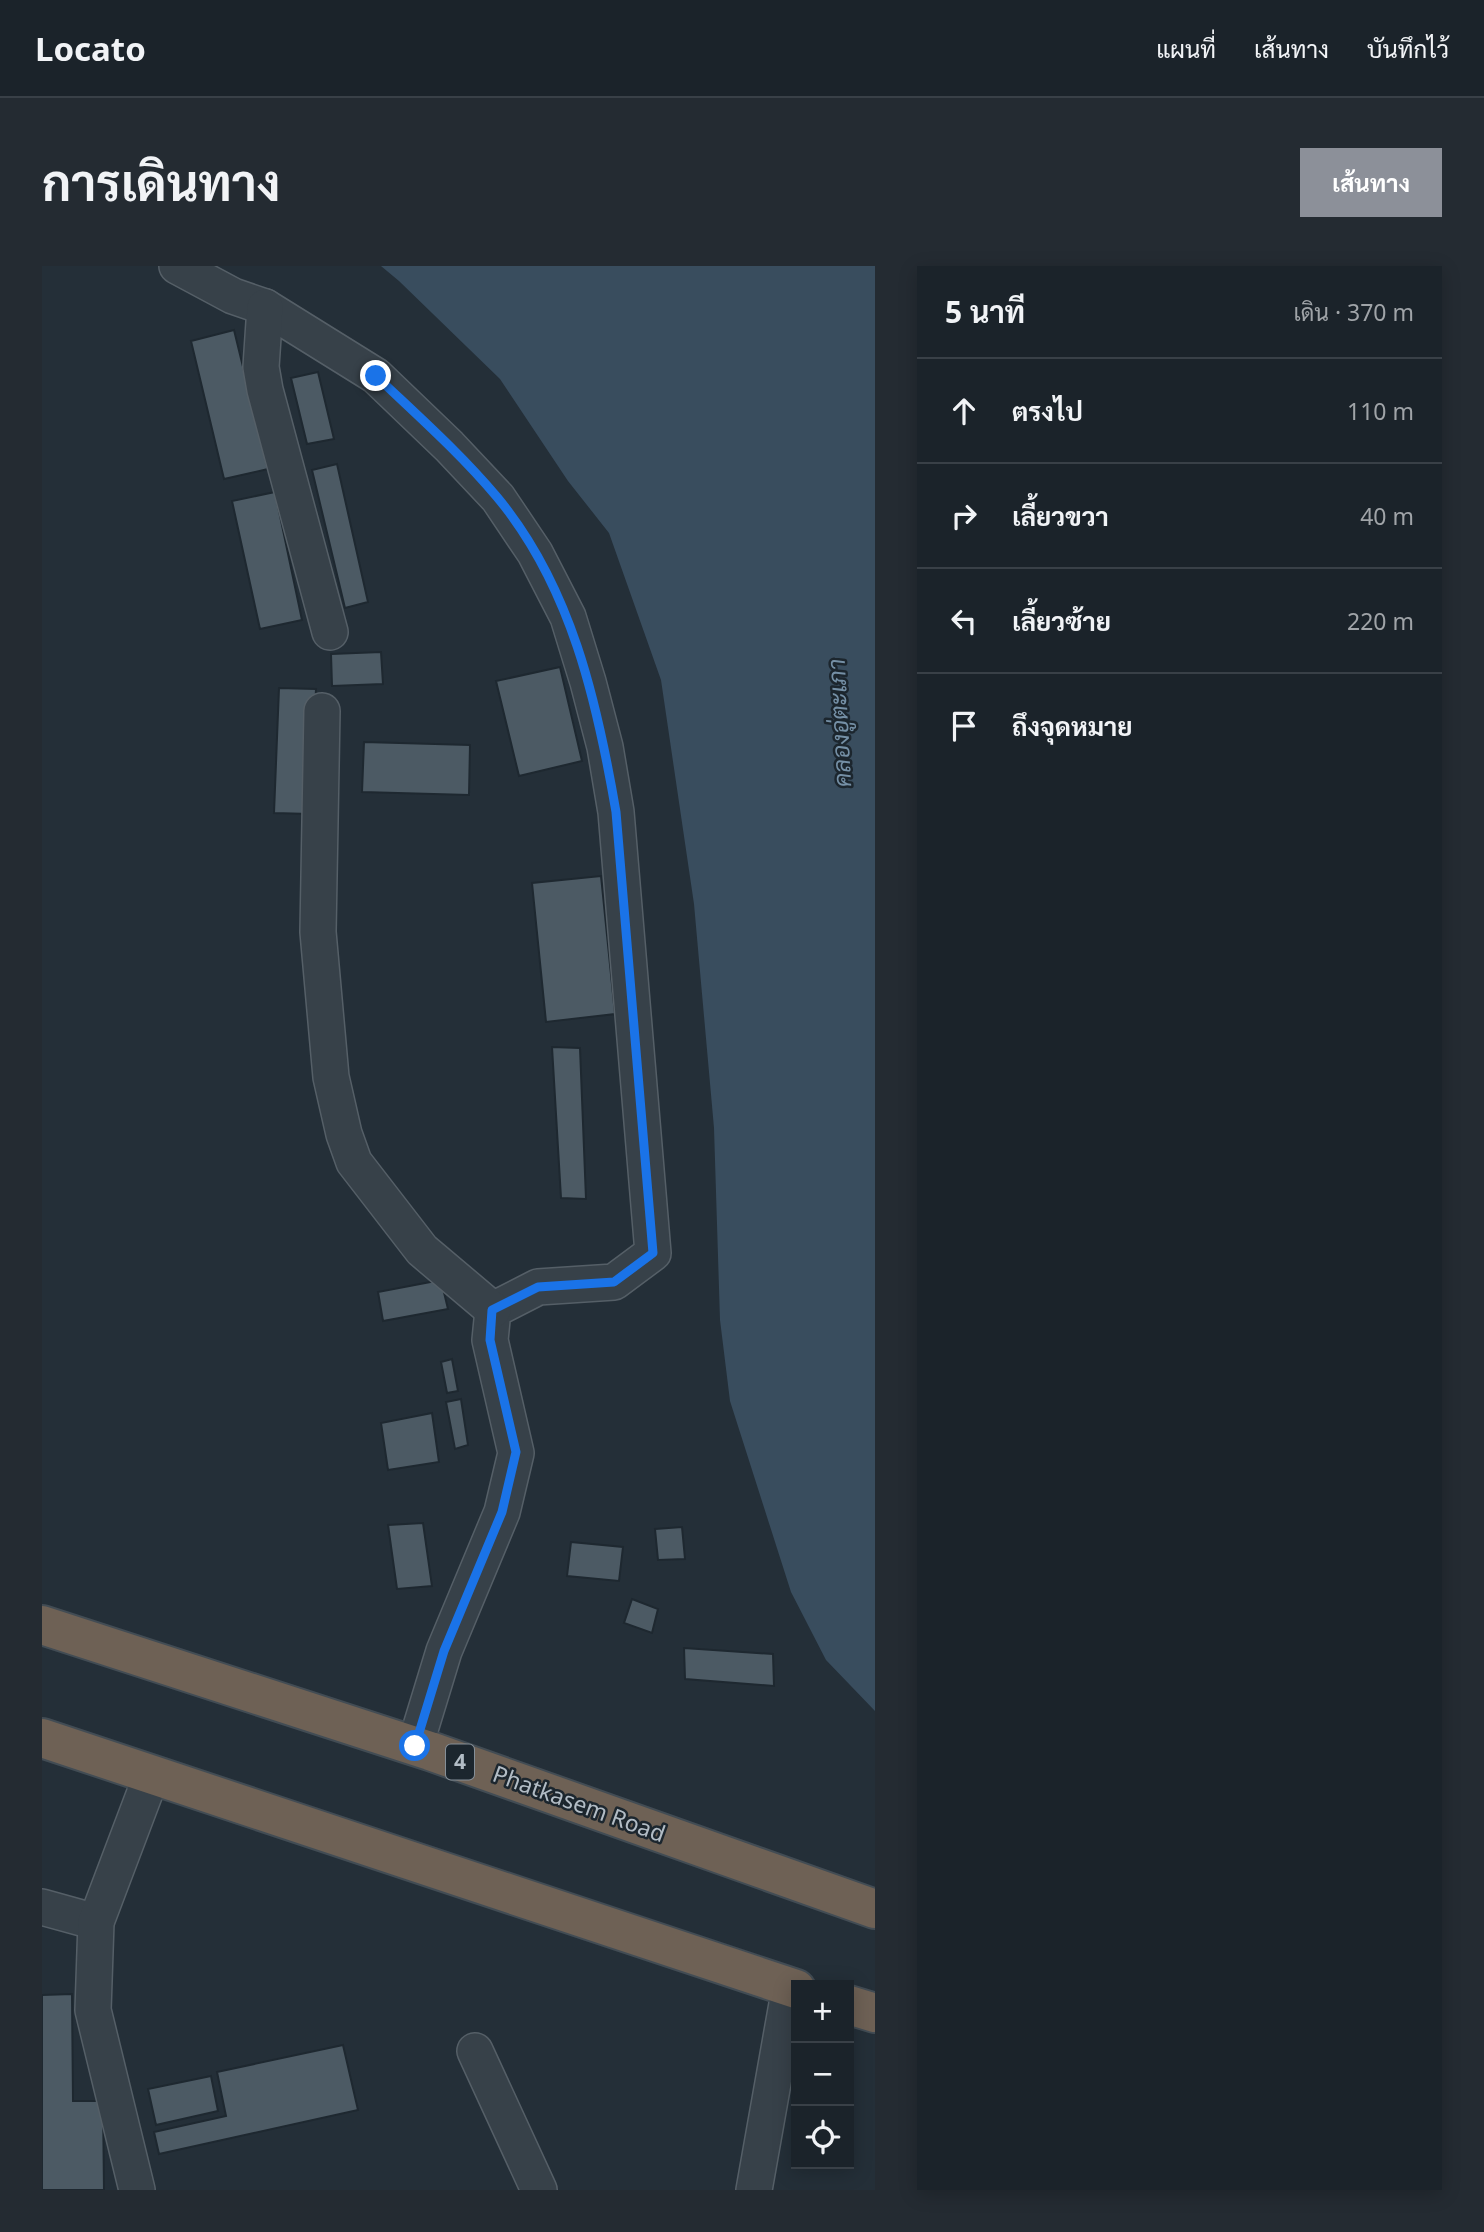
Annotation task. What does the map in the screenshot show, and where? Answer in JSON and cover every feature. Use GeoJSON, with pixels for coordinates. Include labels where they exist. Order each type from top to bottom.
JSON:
{"type":"FeatureCollection","features":[{"type":"Feature","properties":{"kind":"highway","name":"Phatkasem Road"},"geometry":{"type":"LineString","coordinates":[[42,1625],[415,1746],[875,1909]]}},
{"type":"Feature","properties":{"kind":"highway"},"geometry":{"type":"LineString","coordinates":[[42,1738],[791,1987]]}},
{"type":"Feature","properties":{"kind":"highway"},"geometry":{"type":"LineString","coordinates":[[854,2007],[875,2013]]}},
{"type":"Feature","properties":{"kind":"street"},"geometry":{"type":"LineString","coordinates":[[177,266],[233,296],[265,307],[376,376],[449,446],[498,498],[535,553],[568,617],[589,682],[605,747],[616,812],[653,1253],[614,1282],[538,1287],[492,1310]]}},
{"type":"Feature","properties":{"kind":"street"},"geometry":{"type":"LineString","coordinates":[[265,307],[261,367],[265,390],[330,632]]}},
{"type":"Feature","properties":{"kind":"street"},"geometry":{"type":"LineString","coordinates":[[322,711],[318,932],[331,1077],[344,1134],[354,1162],[422,1250],[492,1310]]}},
{"type":"Feature","properties":{"kind":"street"},"geometry":{"type":"LineString","coordinates":[[415,1746],[444,1651],[502,1512],[516,1452],[490,1340],[492,1310]]}},
{"type":"Feature","properties":{"kind":"street"},"geometry":{"type":"LineString","coordinates":[[136,2190],[93,2010],[96,1922],[152,1774]]}},
{"type":"Feature","properties":{"kind":"street"},"geometry":{"type":"LineString","coordinates":[[42,1907],[96,1922]]}},
{"type":"Feature","properties":{"kind":"street"},"geometry":{"type":"LineString","coordinates":[[754,2190],[791,1998]]}},
{"type":"Feature","properties":{"kind":"street"},"geometry":{"type":"LineString","coordinates":[[475,2051],[538,2190]]}},
{"type":"Feature","properties":{"kind":"water","name":"คลองอู่ตะเภา"},"geometry":{"type":"Polygon","coordinates":[[[381,266],[875,266],[875,1711],[826,1660],[791,1592],[730,1401],[720,1320],[714,1128],[694,904],[661,680],[609,533],[568,481],[500,379],[381,266]]]}},
{"type":"Feature","properties":{"kind":"building"},"geometry":{"type":"Polygon","coordinates":[[[234,330],[268,469],[224,479],[191,341],[234,330]]]}},
{"type":"Feature","properties":{"kind":"building"},"geometry":{"type":"Polygon","coordinates":[[[318,372],[334,439],[307,444],[291,378],[318,372]]]}},
{"type":"Feature","properties":{"kind":"building"},"geometry":{"type":"Polygon","coordinates":[[[337,464],[368,602],[345,608],[312,470],[337,464]]]}},
{"type":"Feature","properties":{"kind":"building"},"geometry":{"type":"Polygon","coordinates":[[[275,492],[302,620],[260,629],[232,501],[275,492]]]}},
{"type":"Feature","properties":{"kind":"building"},"geometry":{"type":"Polygon","coordinates":[[[381,652],[383,684],[332,686],[331,654],[381,652]]]}},
{"type":"Feature","properties":{"kind":"building"},"geometry":{"type":"Polygon","coordinates":[[[560,667],[582,761],[519,776],[496,681],[560,667]]]}},
{"type":"Feature","properties":{"kind":"building"},"geometry":{"type":"Polygon","coordinates":[[[279,688],[316,689],[310,814],[274,813],[279,688]]]}},
{"type":"Feature","properties":{"kind":"building"},"geometry":{"type":"Polygon","coordinates":[[[364,742],[470,745],[469,795],[362,792],[364,742]]]}},
{"type":"Feature","properties":{"kind":"building"},"geometry":{"type":"Polygon","coordinates":[[[601,876],[615,1014],[546,1022],[532,883],[601,876]]]}},
{"type":"Feature","properties":{"kind":"building"},"geometry":{"type":"Polygon","coordinates":[[[552,1047],[580,1048],[586,1199],[561,1198],[552,1047]]]}},
{"type":"Feature","properties":{"kind":"building"},"geometry":{"type":"Polygon","coordinates":[[[441,1280],[448,1309],[383,1321],[378,1292],[441,1280]]]}},
{"type":"Feature","properties":{"kind":"building"},"geometry":{"type":"Polygon","coordinates":[[[452,1359],[458,1391],[447,1393],[441,1362],[452,1359]]]}},
{"type":"Feature","properties":{"kind":"building"},"geometry":{"type":"Polygon","coordinates":[[[461,1399],[468,1445],[455,1449],[446,1402],[461,1399]]]}},
{"type":"Feature","properties":{"kind":"building"},"geometry":{"type":"Polygon","coordinates":[[[432,1413],[439,1462],[388,1470],[381,1423],[432,1413]]]}},
{"type":"Feature","properties":{"kind":"building"},"geometry":{"type":"Polygon","coordinates":[[[423,1523],[432,1586],[397,1589],[388,1525],[423,1523]]]}},
{"type":"Feature","properties":{"kind":"building"},"geometry":{"type":"Polygon","coordinates":[[[682,1527],[685,1559],[658,1560],[655,1529],[682,1527]]]}},
{"type":"Feature","properties":{"kind":"building"},"geometry":{"type":"Polygon","coordinates":[[[571,1542],[623,1547],[619,1581],[567,1576],[571,1542]]]}},
{"type":"Feature","properties":{"kind":"building"},"geometry":{"type":"Polygon","coordinates":[[[632,1599],[658,1609],[652,1633],[624,1623],[632,1599]]]}},
{"type":"Feature","properties":{"kind":"building"},"geometry":{"type":"Polygon","coordinates":[[[684,1648],[773,1654],[774,1686],[685,1679],[684,1648]]]}},
{"type":"Feature","properties":{"kind":"building"},"geometry":{"type":"Polygon","coordinates":[[[72,1994],[73,2101],[103,2101],[104,2190],[42,2190],[42,1995],[72,1994]]]}},
{"type":"Feature","properties":{"kind":"building"},"geometry":{"type":"Polygon","coordinates":[[[343,2045],[358,2110],[159,2154],[154,2132],[226,2116],[217,2072],[343,2045]]]}},
{"type":"Feature","properties":{"kind":"building"},"geometry":{"type":"Polygon","coordinates":[[[211,2076],[218,2111],[156,2125],[148,2089],[211,2076]]]}},
{"type":"Feature","properties":{"kind":"route"},"geometry":{"type":"LineString","coordinates":[[376,376],[449,446],[498,498],[535,553],[568,617],[589,682],[605,747],[616,812],[653,1253],[614,1282],[538,1287],[492,1310],[490,1340],[516,1452],[502,1512],[444,1651],[415,1746]]}}]}
